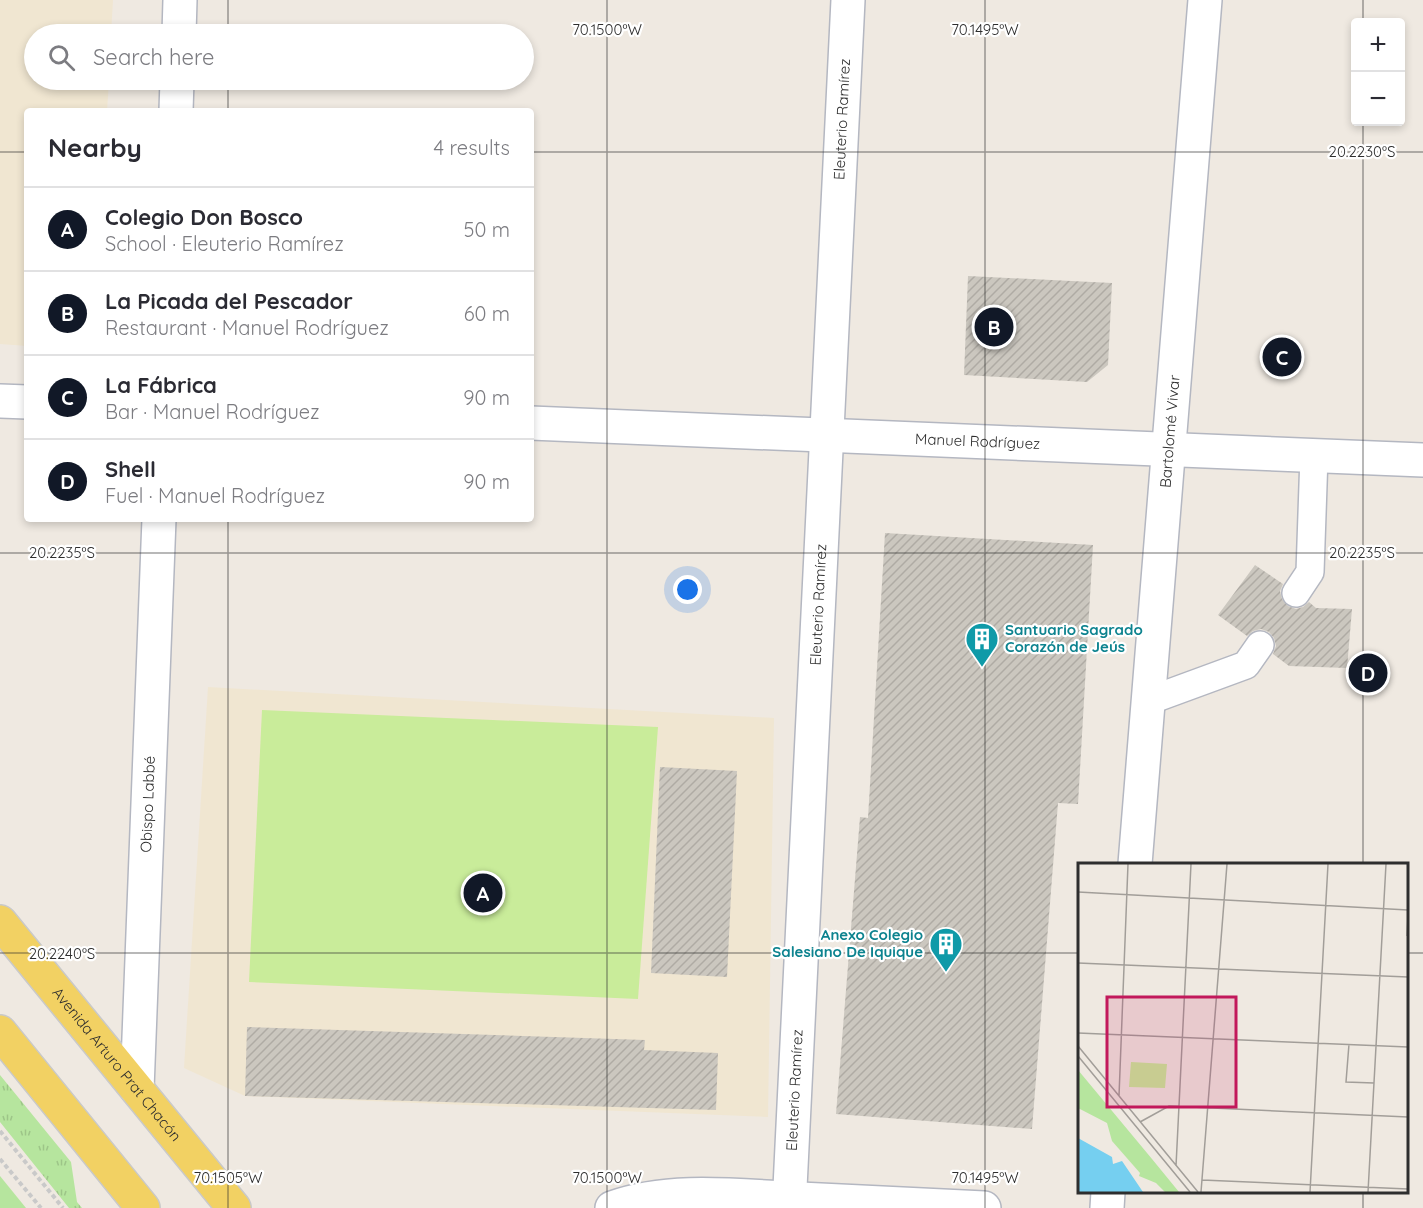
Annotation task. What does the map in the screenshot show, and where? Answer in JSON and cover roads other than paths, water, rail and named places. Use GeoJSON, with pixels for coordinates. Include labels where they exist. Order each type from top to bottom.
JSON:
{"type":"FeatureCollection","features":[{"type":"Feature","properties":{"kind":"main road","name":"Avenida Arturo Prat Chacón"},"geometry":{"type":"LineString","coordinates":[[0,922],[234,1208]]}},
{"type":"Feature","properties":{"kind":"main road"},"geometry":{"type":"LineString","coordinates":[[0,1032],[143,1208]]}},
{"type":"Feature","properties":{"kind":"street"},"geometry":{"type":"LineString","coordinates":[[179,24],[180,0]]}},
{"type":"Feature","properties":{"kind":"street","name":"Eleuterio Ramírez"},"geometry":{"type":"LineString","coordinates":[[790,1203],[848,0]]}},
{"type":"Feature","properties":{"kind":"street","name":"Bartolomé Vivar"},"geometry":{"type":"LineString","coordinates":[[1135,863],[1205,0]]}},
{"type":"Feature","properties":{"kind":"street"},"geometry":{"type":"LineString","coordinates":[[176,108],[177,90]]}},
{"type":"Feature","properties":{"kind":"street"},"geometry":{"type":"LineString","coordinates":[[0,401],[24,402]]}},
{"type":"Feature","properties":{"kind":"street","name":"Manuel Rodríguez"},"geometry":{"type":"LineString","coordinates":[[534,423],[1423,460]]}},
{"type":"Feature","properties":{"kind":"street","name":"Obispo Labbé"},"geometry":{"type":"LineString","coordinates":[[137,1089],[159,522]]}},
{"type":"Feature","properties":{"kind":"street"},"geometry":{"type":"LineString","coordinates":[[1107,1208],[1108,1193]]}},
{"type":"Feature","properties":{"kind":"street"},"geometry":{"type":"LineString","coordinates":[[612,1208],[650,1199],[683,1195],[790,1203],[984,1208]]}},
{"type":"Feature","properties":{"kind":"lane"},"geometry":{"type":"LineString","coordinates":[[1296,593],[1310,572],[1314,456]]}},
{"type":"Feature","properties":{"kind":"lane"},"geometry":{"type":"LineString","coordinates":[[1148,701],[1246,665],[1260,645]]}},
{"type":"Feature","properties":{"kind":"place","name":"La Picada del Pescador"},"geometry":{"type":"Point","coordinates":[994,327]}},
{"type":"Feature","properties":{"kind":"place","name":"La Fábrica"},"geometry":{"type":"Point","coordinates":[1282,357]}},
{"type":"Feature","properties":{"kind":"place","name":"Santuario Sagrado Corazón de Jeús"},"geometry":{"type":"Point","coordinates":[982,668]}},
{"type":"Feature","properties":{"kind":"place","name":"Shell"},"geometry":{"type":"Point","coordinates":[1368,673]}},
{"type":"Feature","properties":{"kind":"place","name":"Colegio Don Bosco"},"geometry":{"type":"Point","coordinates":[483,893]}},
{"type":"Feature","properties":{"kind":"place","name":"Anexo Colegio Salesiano De Iquique"},"geometry":{"type":"Point","coordinates":[946,973]}}]}
